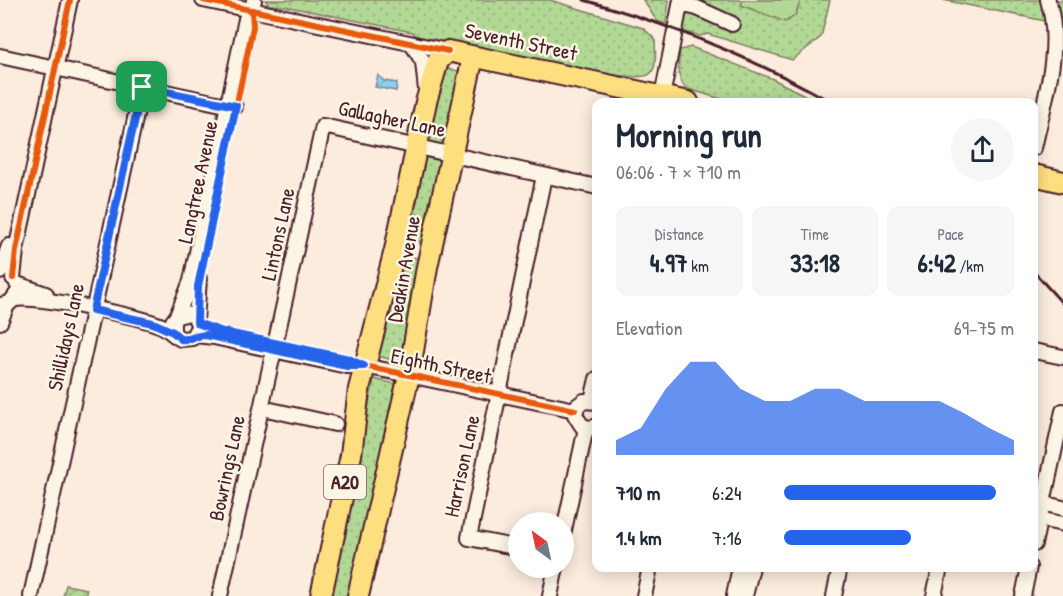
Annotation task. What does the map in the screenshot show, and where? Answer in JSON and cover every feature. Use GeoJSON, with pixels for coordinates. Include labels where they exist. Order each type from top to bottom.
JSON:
{"type":"FeatureCollection","features":[{"type":"Feature","properties":{"kind":"highway","name":"Seventh Street"},"geometry":{"type":"LineString","coordinates":[[448,51],[655,98]]}},
{"type":"Feature","properties":{"kind":"highway","name":"Deakin Avenue"},"geometry":{"type":"LineString","coordinates":[[321,596],[351,456],[355,412],[364,366],[382,308],[426,102],[438,61],[448,51]]}},
{"type":"Feature","properties":{"kind":"highway","name":"Deakin Avenue"},"geometry":{"type":"LineString","coordinates":[[358,596],[409,375],[427,267],[473,57]]}},
{"type":"Feature","properties":{"kind":"highway"},"geometry":{"type":"LineString","coordinates":[[1038,176],[1063,182]]}},
{"type":"Feature","properties":{"kind":"street"},"geometry":{"type":"LineString","coordinates":[[51,67],[62,0]]}},
{"type":"Feature","properties":{"kind":"street"},"geometry":{"type":"LineString","coordinates":[[0,322],[7,303],[18,292],[7,277],[9,248],[51,67],[70,0]]}},
{"type":"Feature","properties":{"kind":"street","name":"Seventh Street"},"geometry":{"type":"LineString","coordinates":[[203,0],[253,5],[448,51]]}},
{"type":"Feature","properties":{"kind":"street"},"geometry":{"type":"LineString","coordinates":[[1038,128],[1054,49],[1054,24],[1048,0]]}},
{"type":"Feature","properties":{"kind":"street"},"geometry":{"type":"LineString","coordinates":[[659,98],[680,2],[732,24]]}},
{"type":"Feature","properties":{"kind":"street","name":"Langtree Avenue"},"geometry":{"type":"LineString","coordinates":[[176,316],[190,281],[255,20],[253,5]]}},
{"type":"Feature","properties":{"kind":"street"},"geometry":{"type":"LineString","coordinates":[[1054,24],[1063,8]]}},
{"type":"Feature","properties":{"kind":"street","name":"Deakin Avenue"},"geometry":{"type":"LineString","coordinates":[[412,44],[424,64],[426,102]]}},
{"type":"Feature","properties":{"kind":"street"},"geometry":{"type":"LineString","coordinates":[[0,56],[232,106]]}},
{"type":"Feature","properties":{"kind":"street","name":"Shillidays Lane"},"geometry":{"type":"LineString","coordinates":[[31,596],[142,87]]}},
{"type":"Feature","properties":{"kind":"street","name":"Langtree Avenue"},"geometry":{"type":"LineString","coordinates":[[196,326],[198,286],[232,106]]}},
{"type":"Feature","properties":{"kind":"street","name":"Gallagher Lane"},"geometry":{"type":"LineString","coordinates":[[323,126],[592,186]]}},
{"type":"Feature","properties":{"kind":"street","name":"Lintons Lane"},"geometry":{"type":"LineString","coordinates":[[276,347],[323,126]]}},
{"type":"Feature","properties":{"kind":"street","name":"Harrison Lane"},"geometry":{"type":"LineString","coordinates":[[508,546],[469,538],[544,176]]}},
{"type":"Feature","properties":{"kind":"street"},"geometry":{"type":"LineString","coordinates":[[7,277],[34,291],[94,307],[153,323],[173,332],[181,339],[189,339],[196,326],[185,314],[163,318],[94,307],[41,300],[7,303]]}},
{"type":"Feature","properties":{"kind":"street"},"geometry":{"type":"LineString","coordinates":[[173,332],[172,324],[176,316]]}},
{"type":"Feature","properties":{"kind":"street","name":"Eighth Street"},"geometry":{"type":"LineString","coordinates":[[196,326],[347,366],[364,366],[575,410]]}},
{"type":"Feature","properties":{"kind":"street","name":"Bowrings Lane"},"geometry":{"type":"LineString","coordinates":[[220,596],[276,347]]}},
{"type":"Feature","properties":{"kind":"street"},"geometry":{"type":"LineString","coordinates":[[1038,352],[1063,357]]}},
{"type":"Feature","properties":{"kind":"street"},"geometry":{"type":"LineString","coordinates":[[569,512],[592,427],[578,423],[575,410],[584,401],[592,401]]}},
{"type":"Feature","properties":{"kind":"street"},"geometry":{"type":"LineString","coordinates":[[262,408],[335,424]]}},
{"type":"Feature","properties":{"kind":"street"},"geometry":{"type":"LineString","coordinates":[[1063,411],[1038,503],[1063,508]]}},
{"type":"Feature","properties":{"kind":"street"},"geometry":{"type":"LineString","coordinates":[[1038,518],[1063,524]]}},
{"type":"Feature","properties":{"kind":"street"},"geometry":{"type":"LineString","coordinates":[[644,596],[649,572]]}},
{"type":"Feature","properties":{"kind":"street"},"geometry":{"type":"LineString","coordinates":[[734,596],[745,572]]}},
{"type":"Feature","properties":{"kind":"street"},"geometry":{"type":"LineString","coordinates":[[746,596],[747,572]]}},
{"type":"Feature","properties":{"kind":"street"},"geometry":{"type":"LineString","coordinates":[[834,596],[839,572]]}},
{"type":"Feature","properties":{"kind":"street"},"geometry":{"type":"LineString","coordinates":[[925,596],[930,572]]}},
{"type":"Feature","properties":{"kind":"street"},"geometry":{"type":"LineString","coordinates":[[934,596],[939,572]]}},
{"type":"Feature","properties":{"kind":"street"},"geometry":{"type":"LineString","coordinates":[[1023,596],[1028,572]]}},
{"type":"Feature","properties":{"kind":"street"},"geometry":{"type":"LineString","coordinates":[[550,596],[554,578]]}},
{"type":"Feature","properties":{"kind":"green space"},"geometry":{"type":"Polygon","coordinates":[[[265,0],[550,0],[643,28],[655,39],[655,62],[650,74],[637,77],[578,70],[418,37],[412,32],[285,6],[269,5],[265,0]]]}},
{"type":"Feature","properties":{"kind":"green space"},"geometry":{"type":"Polygon","coordinates":[[[643,0],[669,0],[666,24],[657,21],[643,0]]]}},
{"type":"Feature","properties":{"kind":"green space"},"geometry":{"type":"Polygon","coordinates":[[[688,0],[830,0],[821,37],[792,60],[708,34],[700,36],[683,31],[688,0]]]}},
{"type":"Feature","properties":{"kind":"green space"},"geometry":{"type":"Polygon","coordinates":[[[743,0],[801,0],[795,16],[785,22],[741,5],[743,0]]]}},
{"type":"Feature","properties":{"kind":"green space"},"geometry":{"type":"Polygon","coordinates":[[[943,0],[1063,0],[1063,36],[1048,36],[1045,21],[943,0]]]}},
{"type":"Feature","properties":{"kind":"green space"},"geometry":{"type":"Polygon","coordinates":[[[691,47],[773,79],[810,98],[718,98],[685,88],[679,71],[680,50],[691,47]]]}},
{"type":"Feature","properties":{"kind":"green space"},"geometry":{"type":"Polygon","coordinates":[[[440,67],[464,72],[446,147],[425,144],[440,67]]]}},
{"type":"Feature","properties":{"kind":"green space"},"geometry":{"type":"Polygon","coordinates":[[[420,154],[445,159],[400,362],[378,356],[420,154]],[[408,240],[403,254],[420,259],[421,242],[408,240]]]}},
{"type":"Feature","properties":{"kind":"green space"},"geometry":{"type":"Polygon","coordinates":[[[374,379],[396,384],[348,596],[328,596],[374,379]]]}},
{"type":"Feature","properties":{"kind":"green space"},"geometry":{"type":"Polygon","coordinates":[[[66,585],[87,589],[85,596],[63,596],[66,585]]]}},
{"type":"Feature","properties":{"kind":"water"},"geometry":{"type":"Polygon","coordinates":[[[378,75],[384,81],[397,83],[396,91],[375,87],[378,75]]]}},
{"type":"Feature","properties":{"kind":"railway"},"geometry":{"type":"LineString","coordinates":[[584,0],[648,20],[711,44],[772,71],[824,98]]}},
{"type":"Feature","properties":{"kind":"railway"},"geometry":{"type":"LineString","coordinates":[[1038,276],[1063,304]]}},
{"type":"Feature","properties":{"kind":"cycle path"},"geometry":{"type":"LineString","coordinates":[[13,278],[16,250],[70,0]]}},
{"type":"Feature","properties":{"kind":"cycle path"},"geometry":{"type":"LineString","coordinates":[[203,0],[448,51]]}},
{"type":"Feature","properties":{"kind":"cycle path"},"geometry":{"type":"LineString","coordinates":[[197,323],[198,286],[253,27],[252,10]]}},
{"type":"Feature","properties":{"kind":"cycle path"},"geometry":{"type":"LineString","coordinates":[[192,338],[195,335],[206,335],[347,366],[364,366],[575,410]]}},
{"type":"Feature","properties":{"kind":"route"},"geometry":{"type":"LineString","coordinates":[[142,87],[236,106],[198,286],[195,306],[197,323],[223,332],[349,359],[364,366],[347,366],[206,335],[181,339],[173,332],[153,323],[93,310],[142,87]]}}]}
